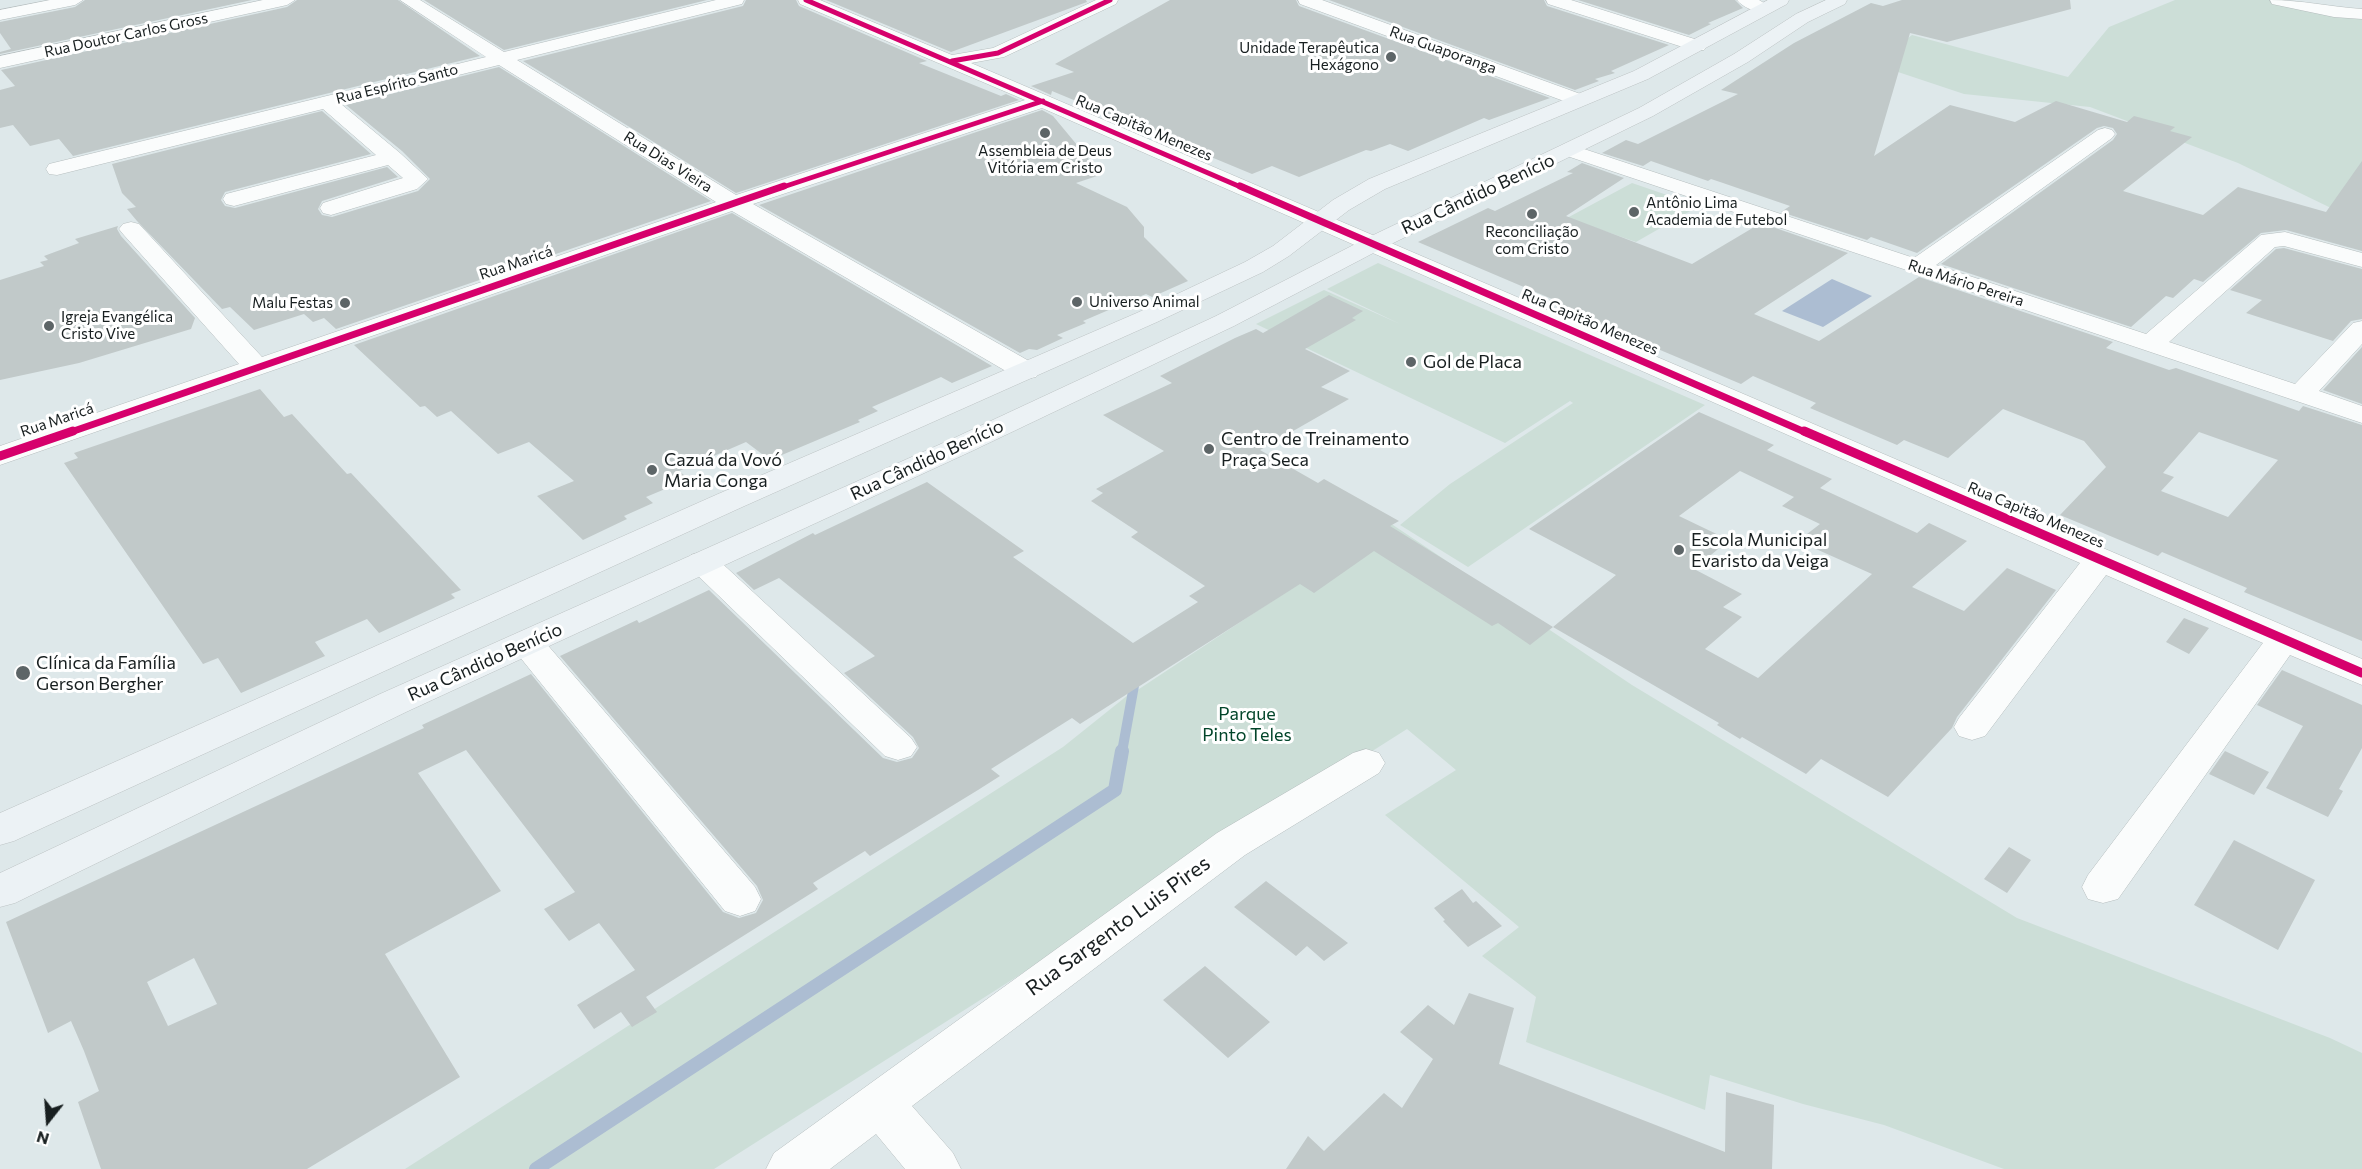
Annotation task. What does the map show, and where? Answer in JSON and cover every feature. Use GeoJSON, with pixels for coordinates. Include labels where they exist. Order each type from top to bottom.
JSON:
{"type":"FeatureCollection","features":[{"type":"Feature","properties":{"kind":"main road","name":"Rua Cândido Benício"},"geometry":{"type":"LineString","coordinates":[[0,891],[393,703],[962,445],[1225,321],[1373,244],[1571,151],[1646,112],[1741,58],[1802,18],[1839,0]]}},
{"type":"Feature","properties":{"kind":"main road"},"geometry":{"type":"LineString","coordinates":[[0,830],[1254,267],[1281,251],[1377,184],[1641,75],[1698,46],[1763,3]]}},
{"type":"Feature","properties":{"kind":"street"},"geometry":{"type":"LineString","coordinates":[[0,15],[75,0]]}},
{"type":"Feature","properties":{"kind":"street","name":"Rua Doutor Carlos Gross"},"geometry":{"type":"LineString","coordinates":[[0,62],[287,0]]}},
{"type":"Feature","properties":{"kind":"street","name":"Rua Dias Vieira"},"geometry":{"type":"LineString","coordinates":[[408,0],[734,203],[1026,371]]}},
{"type":"Feature","properties":{"kind":"street","name":"Rua Espírito Santo"},"geometry":{"type":"LineString","coordinates":[[57,169],[736,0]]}},
{"type":"Feature","properties":{"kind":"street","name":"Rua Capitão Menezes"},"geometry":{"type":"LineString","coordinates":[[806,0],[2362,673]]}},
{"type":"Feature","properties":{"kind":"street"},"geometry":{"type":"LineString","coordinates":[[952,62],[998,53],[1110,0]]}},
{"type":"Feature","properties":{"kind":"street","name":"Rua Guaporanga"},"geometry":{"type":"LineString","coordinates":[[1306,0],[1579,100]]}},
{"type":"Feature","properties":{"kind":"street"},"geometry":{"type":"LineString","coordinates":[[1554,0],[1698,46]]}},
{"type":"Feature","properties":{"kind":"street"},"geometry":{"type":"LineString","coordinates":[[2278,0],[2334,12],[2362,14]]}},
{"type":"Feature","properties":{"kind":"street"},"geometry":{"type":"LineString","coordinates":[[2334,12],[2361,0]]}},
{"type":"Feature","properties":{"kind":"street"},"geometry":{"type":"LineString","coordinates":[[983,75],[989,62],[998,53]]}},
{"type":"Feature","properties":{"kind":"street","name":"Rua Maricá"},"geometry":{"type":"LineString","coordinates":[[0,456],[734,203],[1043,101]]}},
{"type":"Feature","properties":{"kind":"street"},"geometry":{"type":"LineString","coordinates":[[327,102],[417,179],[409,184],[331,208]]}},
{"type":"Feature","properties":{"kind":"street"},"geometry":{"type":"LineString","coordinates":[[1917,267],[2105,134]]}},
{"type":"Feature","properties":{"kind":"street","name":"Rua Mário Pereira"},"geometry":{"type":"LineString","coordinates":[[1571,151],[2362,414]]}},
{"type":"Feature","properties":{"kind":"street"},"geometry":{"type":"LineString","coordinates":[[234,199],[393,157]]}},
{"type":"Feature","properties":{"kind":"street"},"geometry":{"type":"LineString","coordinates":[[131,229],[257,368]]}},
{"type":"Feature","properties":{"kind":"street"},"geometry":{"type":"LineString","coordinates":[[2151,344],[2269,240],[2285,239],[2362,260]]}},
{"type":"Feature","properties":{"kind":"street"},"geometry":{"type":"LineString","coordinates":[[2301,394],[2362,329]]}},
{"type":"Feature","properties":{"kind":"street"},"geometry":{"type":"LineString","coordinates":[[1972,727],[2100,560]]}},
{"type":"Feature","properties":{"kind":"street"},"geometry":{"type":"LineString","coordinates":[[702,562],[898,747]]}},
{"type":"Feature","properties":{"kind":"street"},"geometry":{"type":"LineString","coordinates":[[2103,887],[2284,639]]}},
{"type":"Feature","properties":{"kind":"street"},"geometry":{"type":"LineString","coordinates":[[527,643],[740,899]]}},
{"type":"Feature","properties":{"kind":"street","name":"Rua Sargento Luis Pires"},"geometry":{"type":"LineString","coordinates":[[791,1169],[1231,844],[1366,763]]}},
{"type":"Feature","properties":{"kind":"street"},"geometry":{"type":"LineString","coordinates":[[879,1102],[936,1169]]}},
{"type":"Feature","properties":{"kind":"green space"},"geometry":{"type":"Polygon","coordinates":[[[2175,0],[2282,0],[2362,18],[2362,223],[2238,163],[2090,107],[1964,94],[1874,64],[1912,35],[2068,77],[2109,27],[2175,0]]]}},
{"type":"Feature","properties":{"kind":"green space","name":"Antônio Lima Academia de Futebol"},"geometry":{"type":"Polygon","coordinates":[[[1632,183],[1699,206],[1636,242],[1567,218],[1632,183]]]}},
{"type":"Feature","properties":{"kind":"green space"},"geometry":{"type":"Polygon","coordinates":[[[1378,263],[1705,405],[1468,567],[1400,525],[1450,484],[1573,403],[1570,401],[1505,443],[1256,324],[1324,290],[1400,324],[1327,289],[1378,263]]]}},
{"type":"Feature","properties":{"kind":"green space","name":"Parque Pinto Teles"},"geometry":{"type":"Polygon","coordinates":[[[1390,523],[1632,685],[2017,918],[2330,1038],[2362,1053],[2362,1169],[2004,1169],[1884,1125],[1803,1104],[1710,1075],[1705,1110],[1526,1042],[1536,997],[1482,956],[1519,927],[1385,815],[1456,770],[1407,729],[714,1169],[541,1169],[1118,792],[1136,691],[1390,523]]]}},
{"type":"Feature","properties":{"kind":"green space"},"geometry":{"type":"Polygon","coordinates":[[[1128,695],[1112,787],[534,1169],[405,1169],[1063,747],[1128,695]]]}},
{"type":"Feature","properties":{"kind":"water"},"geometry":{"type":"Polygon","coordinates":[[[1832,279],[1872,296],[1823,327],[1782,311],[1832,279]]]}},
{"type":"Feature","properties":{"kind":"building"},"geometry":{"type":"Polygon","coordinates":[[[85,0],[252,0],[0,54],[0,52],[11,49],[0,33],[0,22],[75,7],[85,0]]]}},
{"type":"Feature","properties":{"kind":"building"},"geometry":{"type":"Polygon","coordinates":[[[297,0],[398,0],[480,56],[73,156],[59,139],[30,146],[13,125],[0,128],[0,90],[15,86],[1,70],[287,7],[297,0]]]}},
{"type":"Feature","properties":{"kind":"building"},"geometry":{"type":"Polygon","coordinates":[[[424,0],[707,0],[504,50],[424,0]]]}},
{"type":"Feature","properties":{"kind":"building"},"geometry":{"type":"Polygon","coordinates":[[[746,0],[796,0],[799,6],[927,61],[919,63],[1001,96],[1006,94],[1019,100],[736,193],[523,61],[743,6],[746,0]]]}},
{"type":"Feature","properties":{"kind":"building"},"geometry":{"type":"Polygon","coordinates":[[[826,0],[1086,0],[1087,2],[951,52],[826,0]]]}},
{"type":"Feature","properties":{"kind":"building"},"geometry":{"type":"Polygon","coordinates":[[[1170,0],[1296,0],[1299,6],[1550,98],[1489,120],[1484,118],[1408,151],[1390,144],[1371,151],[1366,150],[1299,177],[1272,166],[1252,174],[1052,91],[1051,95],[1031,86],[1074,72],[1055,64],[1170,0]]]}},
{"type":"Feature","properties":{"kind":"building"},"geometry":{"type":"Polygon","coordinates":[[[1329,0],[1544,0],[1547,6],[1669,45],[1611,71],[1615,73],[1595,79],[1599,81],[1575,90],[1329,0]]]}},
{"type":"Feature","properties":{"kind":"building"},"geometry":{"type":"Polygon","coordinates":[[[1578,0],[1735,0],[1743,8],[1708,23],[1711,24],[1689,35],[1578,0]]]}},
{"type":"Feature","properties":{"kind":"building"},"geometry":{"type":"Polygon","coordinates":[[[1902,0],[2070,0],[2071,9],[1947,42],[1910,33],[1874,156],[1950,105],[2015,122],[2056,101],[2127,122],[2134,116],[2175,127],[2170,131],[2192,137],[2123,191],[2203,215],[2238,187],[2326,212],[2362,161],[2362,251],[2286,230],[2261,233],[2203,282],[2194,279],[2173,298],[2166,296],[2131,327],[1941,264],[2113,140],[2117,134],[2113,128],[2104,126],[2097,128],[1917,253],[1871,237],[1867,240],[1781,212],[1790,206],[1711,179],[1708,181],[1651,161],[1643,166],[1602,153],[1626,140],[1638,144],[1738,94],[1721,90],[1794,43],[1871,3],[1883,6],[1902,0]]]}},
{"type":"Feature","properties":{"kind":"building"},"geometry":{"type":"Polygon","coordinates":[[[499,67],[711,201],[336,329],[324,318],[313,322],[304,314],[254,330],[230,307],[222,309],[137,221],[127,209],[136,207],[122,193],[112,164],[322,111],[371,154],[225,192],[221,200],[225,206],[235,208],[387,167],[398,177],[322,201],[318,209],[322,215],[332,217],[418,191],[430,179],[402,151],[346,105],[499,67]]]}},
{"type":"Feature","properties":{"kind":"building"},"geometry":{"type":"Polygon","coordinates":[[[1042,110],[1053,116],[1097,169],[1088,172],[1097,176],[1076,183],[1127,207],[1144,227],[1144,237],[1188,281],[1152,297],[1146,294],[1083,321],[1086,323],[1057,335],[1063,338],[1037,350],[1029,349],[1020,353],[759,205],[1042,110]]]}},
{"type":"Feature","properties":{"kind":"building"},"geometry":{"type":"Polygon","coordinates":[[[1582,163],[1624,178],[1566,216],[1692,264],[1761,223],[1848,253],[1754,314],[1819,341],[1919,277],[2113,342],[2106,348],[2169,370],[2176,368],[2299,411],[2303,406],[2362,425],[2362,641],[2244,592],[2247,588],[2162,552],[2158,556],[2060,515],[2106,467],[2084,441],[2003,409],[1948,458],[1904,440],[1897,445],[1810,408],[1816,403],[1753,376],[1741,384],[1546,302],[1552,299],[1418,242],[1488,208],[1495,211],[1573,173],[1567,172],[1582,163]],[[2199,432],[2163,473],[2174,477],[2161,491],[2228,517],[2278,460],[2199,432]]]}},
{"type":"Feature","properties":{"kind":"building"},"geometry":{"type":"Polygon","coordinates":[[[732,213],[992,366],[952,383],[941,377],[872,407],[878,411],[858,420],[860,422],[770,460],[746,442],[679,471],[689,479],[646,497],[653,503],[624,516],[627,519],[583,540],[537,496],[574,481],[529,442],[498,454],[451,411],[437,417],[425,406],[420,407],[354,345],[732,213]]]}},
{"type":"Feature","properties":{"kind":"building","name":"Igreja Evangélica Cristo Vive"},"geometry":{"type":"Polygon","coordinates":[[[118,226],[117,229],[121,236],[195,318],[191,329],[79,363],[0,380],[0,280],[44,266],[40,262],[48,260],[44,256],[79,243],[75,239],[118,226]]]}},
{"type":"Feature","properties":{"kind":"building"},"geometry":{"type":"Polygon","coordinates":[[[2284,248],[2362,269],[2362,319],[2351,321],[2333,341],[2246,313],[2262,300],[2230,290],[2276,249],[2284,248]]]}},
{"type":"Feature","properties":{"kind":"building"},"geometry":{"type":"Polygon","coordinates":[[[1329,295],[1363,311],[1352,318],[1356,320],[1305,349],[1350,371],[1321,387],[1349,399],[1260,450],[1318,483],[1324,479],[1399,521],[1390,526],[1553,627],[1530,645],[1498,623],[1492,626],[1374,551],[1314,593],[1300,584],[1080,724],[1072,718],[991,769],[1000,776],[870,856],[865,851],[813,883],[818,889],[646,997],[657,1012],[632,1027],[621,1012],[594,1029],[577,1005],[635,970],[599,923],[569,941],[544,909],[575,892],[466,750],[418,773],[501,891],[385,954],[460,1077],[307,1169],[101,1169],[78,1102],[99,1091],[84,1051],[71,1021],[48,1033],[6,922],[424,728],[422,725],[531,674],[723,912],[739,918],[756,913],[763,900],[757,886],[560,656],[637,620],[639,623],[709,590],[883,758],[897,762],[912,758],[919,748],[913,737],[844,673],[875,656],[779,578],[754,590],[736,573],[813,533],[815,535],[927,482],[1024,551],[1013,557],[1133,643],[1198,602],[1189,596],[1205,586],[1131,537],[1138,532],[1091,501],[1103,493],[1096,489],[1164,451],[1103,415],[1172,383],[1160,376],[1256,329],[1263,333],[1329,295]],[[194,958],[147,982],[168,1026],[217,1004],[194,958]]]}},
{"type":"Feature","properties":{"kind":"building"},"geometry":{"type":"Polygon","coordinates":[[[2362,347],[2362,404],[2323,390],[2362,347]]]}},
{"type":"Feature","properties":{"kind":"building"},"geometry":{"type":"Polygon","coordinates":[[[260,389],[284,417],[292,414],[347,474],[351,473],[461,590],[451,594],[455,598],[379,633],[367,619],[315,642],[325,656],[241,693],[218,658],[203,664],[64,463],[78,458],[74,453],[260,389]]]}},
{"type":"Feature","properties":{"kind":"building"},"geometry":{"type":"Polygon","coordinates":[[[1699,412],[1774,445],[1767,450],[1832,479],[1820,488],[1917,533],[1929,523],[1967,541],[1912,587],[1964,611],[2007,568],[2056,590],[1957,717],[1952,728],[1888,797],[1821,759],[1806,774],[1742,737],[1740,739],[1717,725],[1719,723],[1553,627],[1616,575],[1529,529],[1699,412]],[[1740,471],[1679,516],[1729,540],[1694,569],[1742,594],[1723,607],[1742,617],[1705,649],[1758,678],[1872,574],[1798,541],[1820,524],[1782,506],[1794,497],[1740,471]]]}},
{"type":"Feature","properties":{"kind":"building"},"geometry":{"type":"Polygon","coordinates":[[[2184,618],[2209,628],[2189,654],[2166,642],[2184,618]]]}},
{"type":"Feature","properties":{"kind":"building"},"geometry":{"type":"Polygon","coordinates":[[[2282,670],[2362,705],[2362,748],[2339,789],[2343,791],[2328,817],[2266,788],[2303,726],[2257,705],[2282,670]]]}},
{"type":"Feature","properties":{"kind":"building"},"geometry":{"type":"Polygon","coordinates":[[[2225,751],[2269,772],[2254,795],[2209,774],[2225,751]]]}},
{"type":"Feature","properties":{"kind":"building"},"geometry":{"type":"Polygon","coordinates":[[[2234,840],[2315,880],[2278,950],[2194,905],[2234,840]]]}},
{"type":"Feature","properties":{"kind":"building"},"geometry":{"type":"Polygon","coordinates":[[[2009,847],[2031,860],[2007,893],[1984,879],[2009,847]]]}},
{"type":"Feature","properties":{"kind":"building"},"geometry":{"type":"Polygon","coordinates":[[[1266,881],[1348,943],[1324,961],[1307,946],[1296,956],[1234,907],[1266,881]]]}},
{"type":"Feature","properties":{"kind":"building"},"geometry":{"type":"Polygon","coordinates":[[[1462,889],[1473,903],[1476,901],[1502,926],[1468,947],[1434,908],[1462,889]]]}},
{"type":"Feature","properties":{"kind":"building"},"geometry":{"type":"Polygon","coordinates":[[[1205,966],[1270,1022],[1228,1058],[1163,1000],[1205,966]]]}},
{"type":"Feature","properties":{"kind":"building"},"geometry":{"type":"Polygon","coordinates":[[[1469,993],[1514,1008],[1499,1064],[1725,1152],[1726,1092],[1774,1105],[1772,1169],[1286,1169],[1308,1136],[1324,1151],[1384,1093],[1402,1108],[1433,1059],[1400,1032],[1428,1005],[1454,1025],[1469,993]]]}},
{"type":"Feature","properties":{"kind":"waterway"},"geometry":{"type":"LineString","coordinates":[[1122,752],[1135,680]]}},
{"type":"Feature","properties":{"kind":"waterway"},"geometry":{"type":"LineString","coordinates":[[536,1169],[1115,790],[1122,751]]}},
{"type":"Feature","properties":{"kind":"cycle path"},"geometry":{"type":"LineString","coordinates":[[806,0],[2362,673]]}},
{"type":"Feature","properties":{"kind":"cycle path"},"geometry":{"type":"LineString","coordinates":[[952,61],[998,53],[1110,0]]}},
{"type":"Feature","properties":{"kind":"cycle path"},"geometry":{"type":"LineString","coordinates":[[0,456],[734,203],[1043,101]]}},
{"type":"Feature","properties":{"kind":"place","name":"Unidade Terapêutica Hexágono"},"geometry":{"type":"Point","coordinates":[1391,57]}},
{"type":"Feature","properties":{"kind":"place","name":"Assembleia de Deus Vitória em Cristo"},"geometry":{"type":"Point","coordinates":[1045,133]}},
{"type":"Feature","properties":{"kind":"place","name":"Antônio Lima Academia de Futebol"},"geometry":{"type":"Point","coordinates":[1634,212]}},
{"type":"Feature","properties":{"kind":"place","name":"Reconciliação com Cristo"},"geometry":{"type":"Point","coordinates":[1532,214]}},
{"type":"Feature","properties":{"kind":"place","name":"Universo Animal"},"geometry":{"type":"Point","coordinates":[1077,302]}},
{"type":"Feature","properties":{"kind":"place","name":"Malu Festas"},"geometry":{"type":"Point","coordinates":[345,303]}},
{"type":"Feature","properties":{"kind":"place","name":"Igreja Evangélica Cristo Vive"},"geometry":{"type":"Point","coordinates":[49,326]}},
{"type":"Feature","properties":{"kind":"place","name":"Gol de Placa"},"geometry":{"type":"Point","coordinates":[1411,362]}},
{"type":"Feature","properties":{"kind":"place","name":"Centro de Treinamento Praça Seca"},"geometry":{"type":"Point","coordinates":[1209,449]}},
{"type":"Feature","properties":{"kind":"place","name":"Cazuá da Vovó Maria Conga"},"geometry":{"type":"Point","coordinates":[652,470]}},
{"type":"Feature","properties":{"kind":"place","name":"Escola Municipal Evaristo da Veiga"},"geometry":{"type":"Point","coordinates":[1679,550]}},
{"type":"Feature","properties":{"kind":"place","name":"Clínica da Família Gerson Bergher"},"geometry":{"type":"Point","coordinates":[23,673]}}]}
